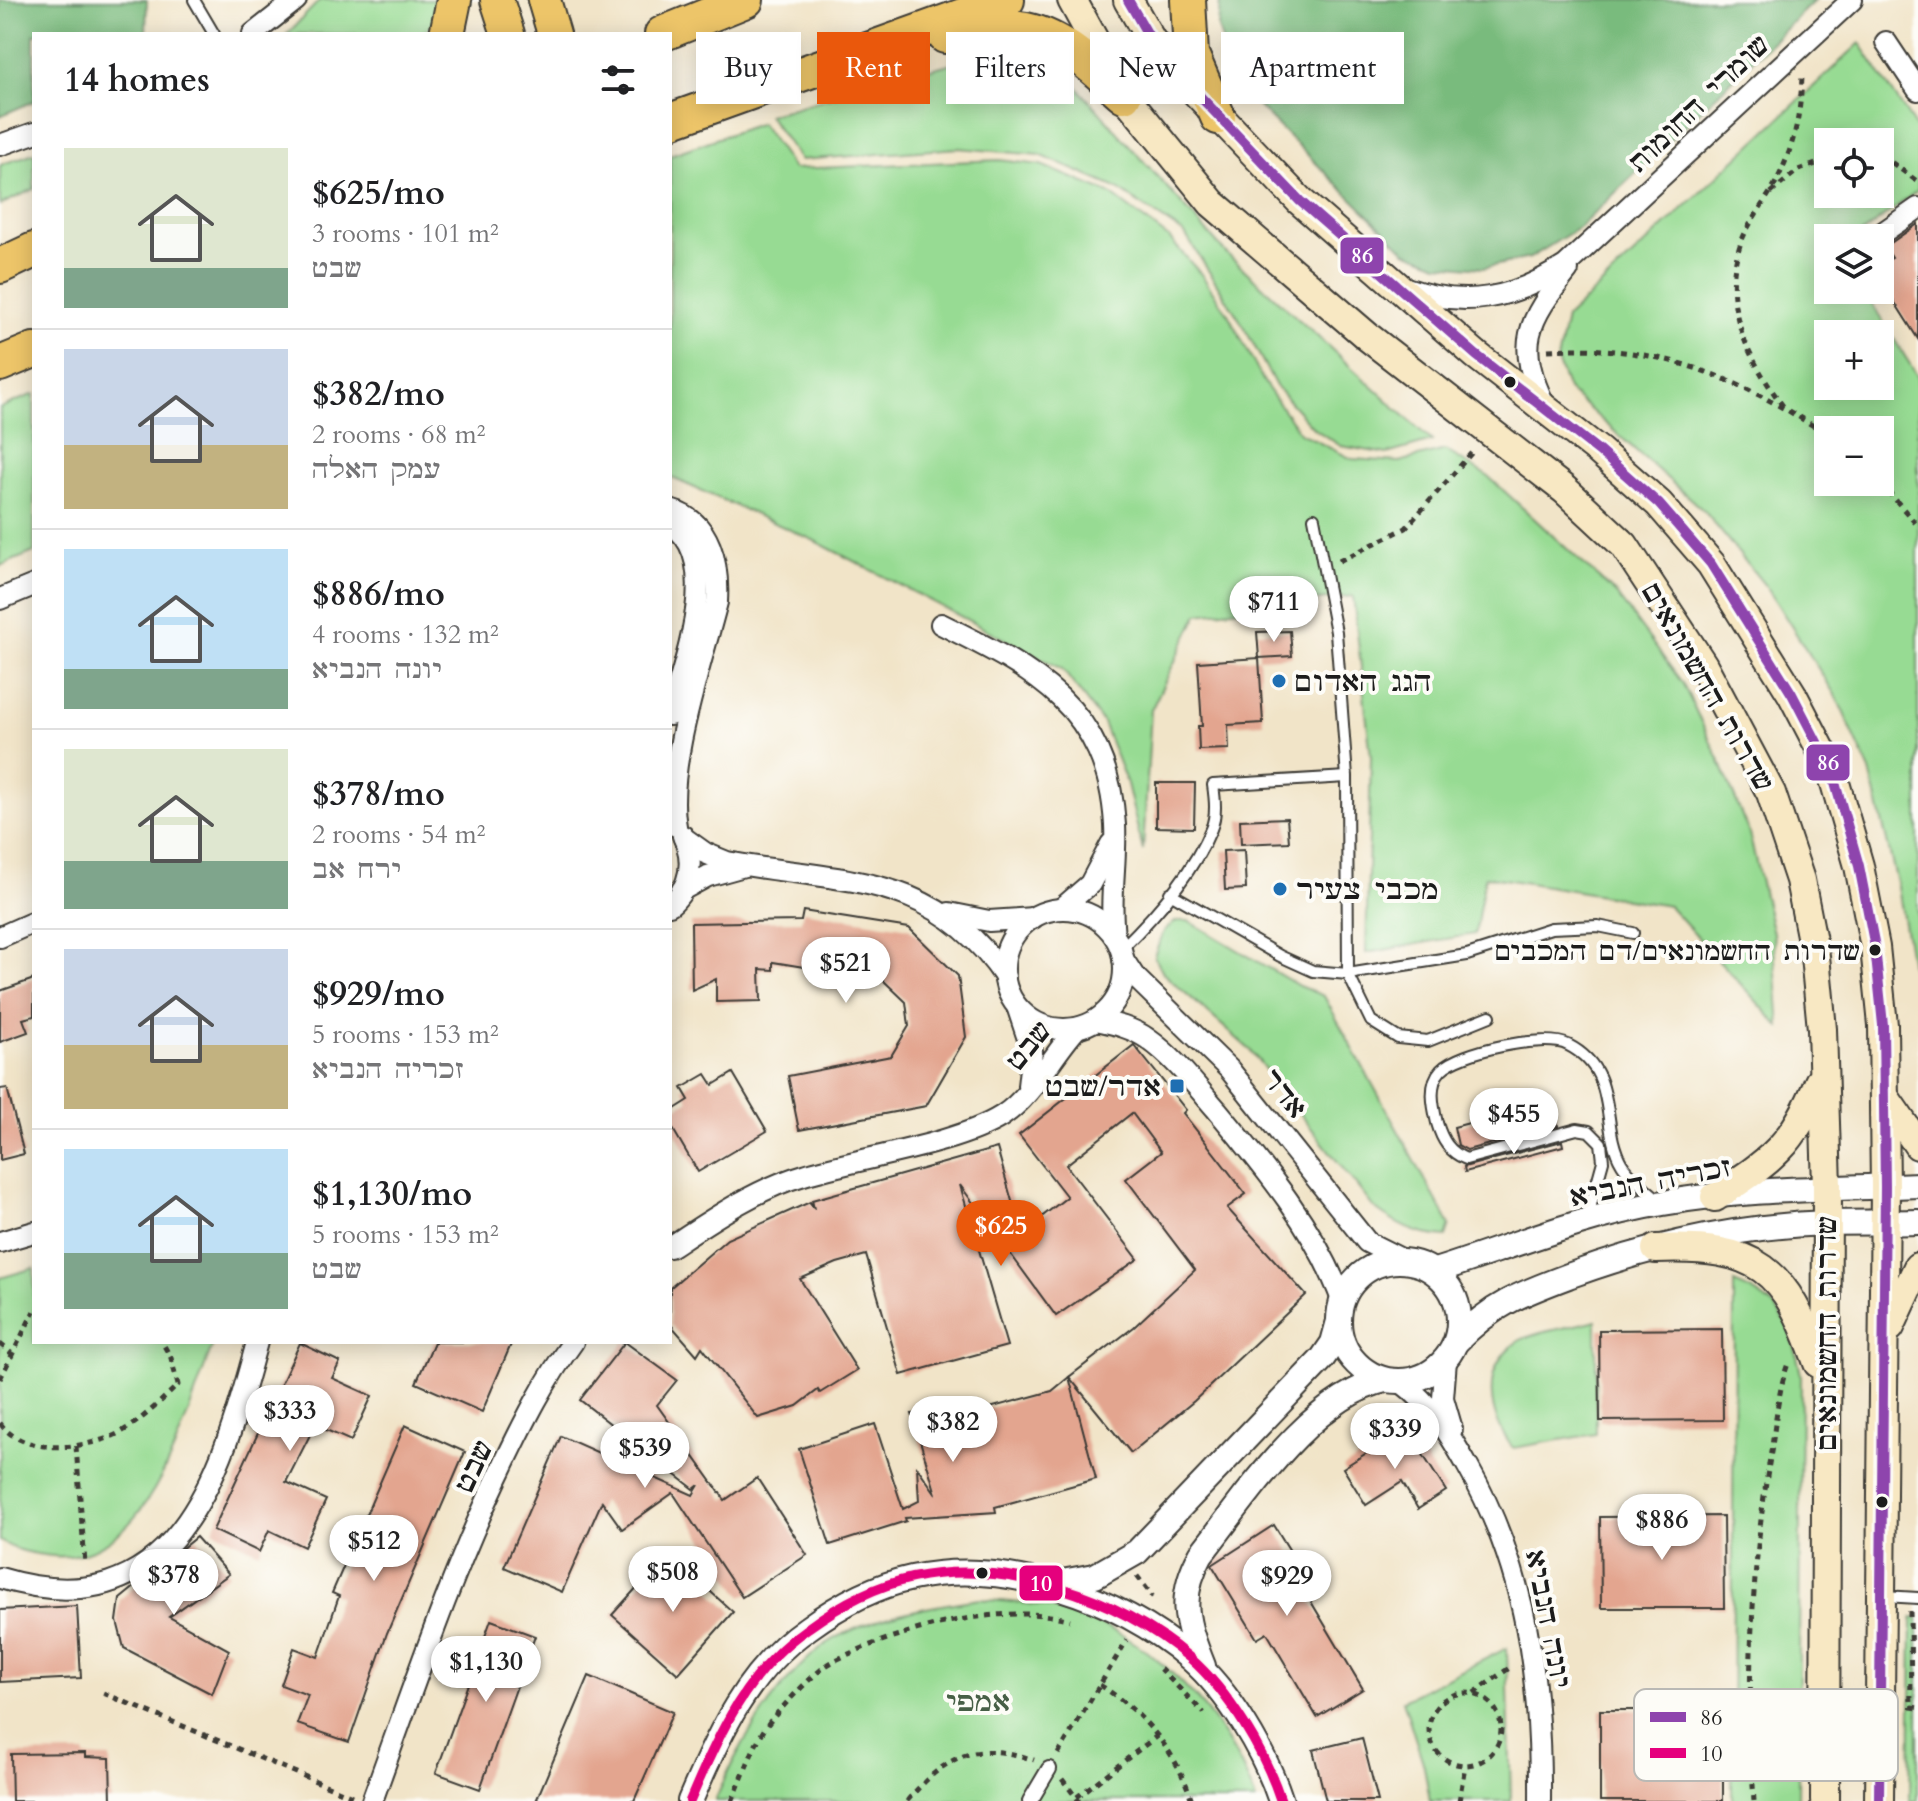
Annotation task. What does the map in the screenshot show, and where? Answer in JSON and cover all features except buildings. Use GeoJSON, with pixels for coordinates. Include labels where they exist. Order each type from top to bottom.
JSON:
{"type":"FeatureCollection","features":[{"type":"Feature","properties":{"kind":"highway"},"geometry":{"type":"LineString","coordinates":[[447,32],[454,0]]}},
{"type":"Feature","properties":{"kind":"highway"},"geometry":{"type":"LineString","coordinates":[[667,32],[746,0]]}},
{"type":"Feature","properties":{"kind":"highway"},"geometry":{"type":"LineString","coordinates":[[920,32],[1007,0]]}},
{"type":"Feature","properties":{"kind":"highway"},"geometry":{"type":"LineString","coordinates":[[1188,0],[1191,54],[1218,117]]}},
{"type":"Feature","properties":{"kind":"highway"},"geometry":{"type":"LineString","coordinates":[[930,39],[1019,29],[1043,35],[1071,51],[1090,67]]}},
{"type":"Feature","properties":{"kind":"highway"},"geometry":{"type":"LineString","coordinates":[[672,120],[817,69]]}},
{"type":"Feature","properties":{"kind":"highway"},"geometry":{"type":"LineString","coordinates":[[0,266],[32,251]]}},
{"type":"Feature","properties":{"kind":"highway"},"geometry":{"type":"LineString","coordinates":[[0,364],[32,351]]}},
{"type":"Feature","properties":{"kind":"main road"},"geometry":{"type":"LineString","coordinates":[[497,0],[507,32]]}},
{"type":"Feature","properties":{"kind":"main road"},"geometry":{"type":"LineString","coordinates":[[544,0],[553,32]]}},
{"type":"Feature","properties":{"kind":"main road","name":"שדרות החשמונאים"},"geometry":{"type":"LineString","coordinates":[[1072,0],[1090,33]]}},
{"type":"Feature","properties":{"kind":"main road","name":"שדרות החשמונאים"},"geometry":{"type":"LineString","coordinates":[[1128,0],[1151,40],[1218,117],[1300,201],[1476,355],[1659,504],[1711,564],[1792,694],[1831,769],[1859,866],[1875,947],[1883,1025],[1885,1187],[1880,1689]]}},
{"type":"Feature","properties":{"kind":"main road","name":"שדרות החשמונאים"},"geometry":{"type":"LineString","coordinates":[[1131,104],[1212,203],[1368,337],[1565,490],[1624,545],[1673,616],[1740,729],[1771,793],[1800,880],[1815,956],[1824,1070],[1827,1186],[1825,1689]]}},
{"type":"Feature","properties":{"kind":"main road"},"geometry":{"type":"LineString","coordinates":[[1715,1197],[1775,1156],[1790,1141],[1803,1120],[1824,1070]]}},
{"type":"Feature","properties":{"kind":"main road"},"geometry":{"type":"LineString","coordinates":[[1884,1096],[1918,1145]]}},
{"type":"Feature","properties":{"kind":"main road"},"geometry":{"type":"LineString","coordinates":[[1656,1249],[1705,1247],[1733,1252],[1774,1279],[1791,1299],[1803,1323],[1826,1384]]}},
{"type":"Feature","properties":{"kind":"main road"},"geometry":{"type":"LineString","coordinates":[[1883,1347],[1900,1299],[1918,1267]]}},
{"type":"Feature","properties":{"kind":"main road","name":"שדרות החשמונאים"},"geometry":{"type":"LineString","coordinates":[[1825,1781],[1825,1801]]}},
{"type":"Feature","properties":{"kind":"main road","name":"שדרות החשמונאים"},"geometry":{"type":"LineString","coordinates":[[1879,1781],[1879,1801]]}},
{"type":"Feature","properties":{"kind":"street"},"geometry":{"type":"LineString","coordinates":[[256,32],[296,0]]}},
{"type":"Feature","properties":{"kind":"street","name":"שומרי החומות"},"geometry":{"type":"LineString","coordinates":[[1399,286],[1445,299],[1489,300],[1541,281],[1585,249],[1852,0]]}},
{"type":"Feature","properties":{"kind":"street"},"geometry":{"type":"LineString","coordinates":[[1886,42],[1918,90]]}},
{"type":"Feature","properties":{"kind":"street"},"geometry":{"type":"LineString","coordinates":[[0,145],[32,134]]}},
{"type":"Feature","properties":{"kind":"street"},"geometry":{"type":"LineString","coordinates":[[1894,225],[1918,208]]}},
{"type":"Feature","properties":{"kind":"street","name":"שומרי החומות"},"geometry":{"type":"LineString","coordinates":[[1526,351],[1529,329],[1541,303],[1585,249]]}},
{"type":"Feature","properties":{"kind":"street"},"geometry":{"type":"LineString","coordinates":[[1526,351],[1530,375],[1547,411]]}},
{"type":"Feature","properties":{"kind":"street"},"geometry":{"type":"LineString","coordinates":[[672,511],[690,520],[704,534],[715,555],[719,578],[717,602],[676,766],[672,807],[690,866],[676,898]]}},
{"type":"Feature","properties":{"kind":"street"},"geometry":{"type":"LineString","coordinates":[[672,526],[686,539],[696,561],[699,581],[696,611],[672,707]]}},
{"type":"Feature","properties":{"kind":"street"},"geometry":{"type":"LineString","coordinates":[[0,599],[32,586]]}},
{"type":"Feature","properties":{"kind":"street"},"geometry":{"type":"LineString","coordinates":[[941,624],[1021,664],[1069,705],[1101,761],[1110,792],[1119,948],[1124,973],[1116,1000],[1087,1024]]}},
{"type":"Feature","properties":{"kind":"street"},"geometry":{"type":"LineString","coordinates":[[677,828],[705,853],[748,866],[868,882],[937,911],[971,933],[1005,977],[1017,1006],[1026,1016],[1050,1028],[1087,1024],[1133,1030],[1149,1040],[1202,1093],[1295,1210],[1326,1261],[1341,1311],[1341,1337],[1357,1364],[1393,1381]]}},
{"type":"Feature","properties":{"kind":"street"},"geometry":{"type":"LineString","coordinates":[[937,911],[989,921],[1033,918],[1061,909],[1090,884],[1114,837]]}},
{"type":"Feature","properties":{"kind":"street"},"geometry":{"type":"LineString","coordinates":[[676,898],[723,870],[748,866]]}},
{"type":"Feature","properties":{"kind":"street"},"geometry":{"type":"LineString","coordinates":[[1061,909],[1091,915],[1119,948]]}},
{"type":"Feature","properties":{"kind":"street"},"geometry":{"type":"LineString","coordinates":[[1005,977],[1004,963],[1013,937],[1033,918]]}},
{"type":"Feature","properties":{"kind":"street"},"geometry":{"type":"LineString","coordinates":[[0,937],[32,923]]}},
{"type":"Feature","properties":{"kind":"street","name":"אדר"},"geometry":{"type":"LineString","coordinates":[[1119,948],[1134,976],[1229,1069],[1367,1242],[1403,1260]]}},
{"type":"Feature","properties":{"kind":"street","name":"שבט"},"geometry":{"type":"LineString","coordinates":[[1017,1006],[1032,1051],[1029,1083],[1022,1097]]}},
{"type":"Feature","properties":{"kind":"street","name":"שבט"},"geometry":{"type":"LineString","coordinates":[[672,1246],[722,1214],[799,1176],[965,1132],[999,1118],[1022,1097],[1087,1024]]}},
{"type":"Feature","properties":{"kind":"street","name":"זכריה הנביא"},"geometry":{"type":"LineString","coordinates":[[1435,1271],[1586,1221],[1662,1203],[1827,1186],[1918,1185]]}},
{"type":"Feature","properties":{"kind":"street"},"geometry":{"type":"LineString","coordinates":[[1209,1680],[1186,1615],[1189,1575],[1201,1554],[1256,1484],[1308,1427],[1341,1397],[1362,1385],[1426,1376],[1480,1317],[1504,1301],[1589,1269],[1719,1234],[1826,1223],[1918,1222]]}},
{"type":"Feature","properties":{"kind":"street"},"geometry":{"type":"LineString","coordinates":[[0,1242],[32,1233]]}},
{"type":"Feature","properties":{"kind":"street"},"geometry":{"type":"LineString","coordinates":[[1045,1585],[1095,1576],[1137,1552],[1322,1359],[1333,1343],[1341,1311],[1366,1270],[1403,1260],[1435,1271],[1455,1296],[1459,1310],[1452,1351]]}},
{"type":"Feature","properties":{"kind":"street"},"geometry":{"type":"LineString","coordinates":[[0,1578],[33,1588],[105,1586],[137,1573],[173,1543],[212,1477],[256,1344]]}},
{"type":"Feature","properties":{"kind":"street","name":"שבט"},"geometry":{"type":"LineString","coordinates":[[372,1801],[481,1515],[533,1404],[572,1344]]}},
{"type":"Feature","properties":{"kind":"street","name":"יונה הנביא"},"geometry":{"type":"LineString","coordinates":[[1452,1351],[1443,1398],[1463,1459]]}},
{"type":"Feature","properties":{"kind":"street","name":"יונה הנביא"},"geometry":{"type":"LineString","coordinates":[[1393,1381],[1423,1399],[1492,1510],[1510,1556],[1536,1691],[1540,1801]]}},
{"type":"Feature","properties":{"kind":"street"},"geometry":{"type":"LineString","coordinates":[[690,1801],[724,1726],[748,1686],[786,1646],[843,1605],[910,1578],[946,1574],[1004,1576],[1045,1585],[1128,1616],[1189,1657],[1243,1725],[1281,1801]]}},
{"type":"Feature","properties":{"kind":"street"},"geometry":{"type":"LineString","coordinates":[[1030,1801],[1049,1769]]}},
{"type":"Feature","properties":{"kind":"lane"},"geometry":{"type":"LineString","coordinates":[[194,0],[213,32]]}},
{"type":"Feature","properties":{"kind":"lane"},"geometry":{"type":"LineString","coordinates":[[1314,518],[1336,632],[1347,777],[1348,974],[1371,1021],[1398,1038],[1428,1041],[1490,1016]]}},
{"type":"Feature","properties":{"kind":"lane"},"geometry":{"type":"LineString","coordinates":[[1119,948],[1170,893],[1213,826],[1213,785],[1347,777]]}},
{"type":"Feature","properties":{"kind":"lane"},"geometry":{"type":"LineString","coordinates":[[1170,893],[1280,956],[1313,971],[1348,974],[1480,952],[1551,928],[1598,926],[1633,933]]}},
{"type":"Feature","properties":{"kind":"lane"},"geometry":{"type":"LineString","coordinates":[[1586,1221],[1603,1161],[1601,1143],[1589,1131],[1577,1129],[1466,1159],[1453,1154],[1440,1135],[1434,1113],[1432,1093],[1438,1072],[1457,1058],[1547,1039],[1569,1045],[1587,1060],[1602,1082],[1622,1163],[1662,1203]]}},
{"type":"Feature","properties":{"kind":"lane"},"geometry":{"type":"LineString","coordinates":[[1880,1596],[1914,1598]]}},
{"type":"Feature","properties":{"kind":"path"},"geometry":{"type":"LineString","coordinates":[[1783,406],[1747,353],[1732,288],[1738,250],[1783,168],[1801,114],[1804,42]]}},
{"type":"Feature","properties":{"kind":"path"},"geometry":{"type":"LineString","coordinates":[[1894,164],[1918,182]]}},
{"type":"Feature","properties":{"kind":"path"},"geometry":{"type":"LineString","coordinates":[[1767,196],[1798,170],[1814,165]]}},
{"type":"Feature","properties":{"kind":"path"},"geometry":{"type":"LineString","coordinates":[[1526,351],[1574,348],[1625,352],[1687,364],[1733,379],[1814,426]]}},
{"type":"Feature","properties":{"kind":"path"},"geometry":{"type":"LineString","coordinates":[[1324,568],[1406,528],[1490,431]]}},
{"type":"Feature","properties":{"kind":"path"},"geometry":{"type":"LineString","coordinates":[[1892,496],[1918,526]]}},
{"type":"Feature","properties":{"kind":"path"},"geometry":{"type":"LineString","coordinates":[[0,1379],[32,1315]]}},
{"type":"Feature","properties":{"kind":"path"},"geometry":{"type":"LineString","coordinates":[[1751,1689],[1754,1575],[1785,1371],[1803,1323]]}},
{"type":"Feature","properties":{"kind":"path"},"geometry":{"type":"LineString","coordinates":[[0,1344],[11,1353]]}},
{"type":"Feature","properties":{"kind":"path"},"geometry":{"type":"LineString","coordinates":[[0,1423],[32,1444],[76,1446],[115,1435],[178,1385],[171,1358],[163,1344]]}},
{"type":"Feature","properties":{"kind":"path"},"geometry":{"type":"LineString","coordinates":[[76,1446],[86,1588]]}},
{"type":"Feature","properties":{"kind":"path"},"geometry":{"type":"LineString","coordinates":[[1914,1598],[1911,1707],[1918,1708]]}},
{"type":"Feature","properties":{"kind":"path"},"geometry":{"type":"LineString","coordinates":[[732,1801],[770,1722],[831,1662],[910,1631],[985,1616],[1052,1615],[1083,1624]]}},
{"type":"Feature","properties":{"kind":"path"},"geometry":{"type":"LineString","coordinates":[[1113,1633],[1129,1637],[1139,1648]]}},
{"type":"Feature","properties":{"kind":"path"},"geometry":{"type":"LineString","coordinates":[[1049,1769],[1129,1637]]}},
{"type":"Feature","properties":{"kind":"path"},"geometry":{"type":"LineString","coordinates":[[1473,1694],[1490,1703],[1497,1713],[1500,1738],[1488,1757],[1465,1766],[1440,1756],[1428,1735],[1429,1722],[1438,1703],[1449,1696],[1473,1694],[1531,1653]]}},
{"type":"Feature","properties":{"kind":"path"},"geometry":{"type":"LineString","coordinates":[[1150,1658],[1212,1722]]}},
{"type":"Feature","properties":{"kind":"path"},"geometry":{"type":"LineString","coordinates":[[1100,1685],[1126,1702],[1169,1751],[1192,1801]]}},
{"type":"Feature","properties":{"kind":"path"},"geometry":{"type":"LineString","coordinates":[[103,1693],[364,1801]]}},
{"type":"Feature","properties":{"kind":"path"},"geometry":{"type":"LineString","coordinates":[[907,1801],[941,1764],[973,1752],[1007,1751],[1039,1761],[1078,1799],[1157,1736]]}},
{"type":"Feature","properties":{"kind":"path"},"geometry":{"type":"LineString","coordinates":[[1459,1801],[1465,1766]]}},
{"type":"Feature","properties":{"kind":"path"},"geometry":{"type":"LineString","coordinates":[[1753,1781],[1754,1801]]}},
{"type":"Feature","properties":{"kind":"green space"},"geometry":{"type":"Polygon","coordinates":[[[0,0],[147,0],[146,32],[32,32],[32,102],[0,116],[0,0]]]}},
{"type":"Feature","properties":{"kind":"green space"},"geometry":{"type":"Polygon","coordinates":[[[320,0],[440,0],[435,23],[424,32],[289,32],[320,0]]]}},
{"type":"Feature","properties":{"kind":"green space"},"geometry":{"type":"Polygon","coordinates":[[[1220,0],[1815,0],[1580,227],[1530,258],[1483,268],[1438,264],[1405,251],[1257,104],[1404,104],[1404,32],[1221,32],[1221,37],[1218,28],[1220,0]]]}},
{"type":"Feature","properties":{"kind":"green space"},"geometry":{"type":"Polygon","coordinates":[[[1860,43],[1918,131],[1918,190],[1874,224],[1814,224],[1814,304],[1872,304],[1882,320],[1814,320],[1814,400],[1894,400],[1894,339],[1918,377],[1918,1007],[1898,887],[1870,771],[1837,698],[1767,588],[1705,512],[1568,390],[1557,361],[1566,318],[1860,43]]]}},
{"type":"Feature","properties":{"kind":"green space"},"geometry":{"type":"Polygon","coordinates":[[[946,65],[946,104],[1074,104],[1074,84],[1226,253],[1432,441],[1387,454],[1341,446],[1313,428],[1277,388],[1243,325],[1185,234],[1116,188],[1040,155],[958,148],[800,160],[768,115],[817,101],[817,104],[930,104],[930,69],[946,65]]]}},
{"type":"Feature","properties":{"kind":"green space"},"geometry":{"type":"Polygon","coordinates":[[[761,123],[793,169],[999,160],[1041,165],[1109,193],[1170,239],[1201,274],[1228,314],[1265,384],[1300,433],[1352,459],[1399,462],[1445,450],[1489,477],[1616,594],[1683,684],[1719,759],[1749,833],[1773,933],[1780,1027],[1669,906],[1485,876],[1475,934],[1366,953],[1371,757],[1353,596],[1198,614],[1151,710],[1143,851],[1127,784],[1103,723],[1062,669],[813,540],[672,478],[672,154],[761,123]]]}},
{"type":"Feature","properties":{"kind":"green space"},"geometry":{"type":"Polygon","coordinates":[[[32,154],[32,190],[0,205],[0,165],[32,154]]]}},
{"type":"Feature","properties":{"kind":"green space"},"geometry":{"type":"Polygon","coordinates":[[[32,395],[32,553],[0,566],[0,408],[32,395]]]}},
{"type":"Feature","properties":{"kind":"green space"},"geometry":{"type":"Polygon","coordinates":[[[1176,921],[1189,921],[1299,986],[1324,996],[1450,1225],[1446,1237],[1408,1228],[1374,1208],[1250,1050],[1164,974],[1154,956],[1164,931],[1176,921]]]}},
{"type":"Feature","properties":{"kind":"green space"},"geometry":{"type":"Polygon","coordinates":[[[32,1269],[32,1344],[213,1344],[160,1479],[140,1511],[115,1536],[86,1552],[52,1556],[18,1550],[0,1541],[0,1278],[32,1269]]]}},
{"type":"Feature","properties":{"kind":"green space"},"geometry":{"type":"Polygon","coordinates":[[[1734,1283],[1751,1290],[1775,1307],[1789,1329],[1801,1375],[1799,1689],[1732,1689],[1734,1283]]]}},
{"type":"Feature","properties":{"kind":"green space"},"geometry":{"type":"Polygon","coordinates":[[[1596,1320],[1596,1434],[1513,1448],[1494,1408],[1493,1379],[1497,1365],[1505,1353],[1524,1338],[1596,1320]]]}},
{"type":"Feature","properties":{"kind":"green space","name":"אמפי"},"geometry":{"type":"Polygon","coordinates":[[[980,1599],[1030,1604],[1093,1621],[1125,1637],[1154,1657],[1205,1709],[1226,1738],[1256,1801],[715,1801],[733,1761],[756,1722],[783,1686],[813,1654],[830,1642],[870,1623],[915,1610],[980,1599]]]}},
{"type":"Feature","properties":{"kind":"green space"},"geometry":{"type":"Polygon","coordinates":[[[1912,1617],[1918,1617],[1918,1801],[1910,1801],[1912,1617]]]}},
{"type":"Feature","properties":{"kind":"green space"},"geometry":{"type":"Polygon","coordinates":[[[1507,1648],[1511,1801],[1430,1801],[1424,1766],[1403,1700],[1507,1648]]]}},
{"type":"Feature","properties":{"kind":"green space"},"geometry":{"type":"Polygon","coordinates":[[[1732,1781],[1798,1781],[1798,1801],[1732,1801],[1732,1781]]]}},
{"type":"Feature","properties":{"kind":"transit line","name":"86"},"geometry":{"type":"LineString","coordinates":[[1128,0],[1151,40],[1191,87],[1300,201],[1476,355],[1599,451],[1659,504],[1711,564],[1792,694],[1831,769],[1859,866],[1875,947],[1883,1025],[1885,1187],[1880,1689]]}},
{"type":"Feature","properties":{"kind":"transit line","name":"10"},"geometry":{"type":"LineString","coordinates":[[690,1801],[737,1706],[768,1663],[787,1645],[808,1628],[857,1598],[912,1578],[948,1573],[985,1573],[1022,1578],[1059,1588],[1095,1601],[1161,1636],[1190,1658],[1232,1705],[1266,1763],[1281,1801]]}},
{"type":"Feature","properties":{"kind":"transit line","name":"86"},"geometry":{"type":"LineString","coordinates":[[1879,1781],[1879,1801]]}},
{"type":"Feature","properties":{"kind":"place","name":"הגג האדום"},"geometry":{"type":"Point","coordinates":[1279,681]}},
{"type":"Feature","properties":{"kind":"place","name":"מכבי צעיר"},"geometry":{"type":"Point","coordinates":[1280,889]}},
{"type":"Feature","properties":{"kind":"place","name":"שדרות החשמונאים/דם המכבים"},"geometry":{"type":"Point","coordinates":[1875,950]}},
{"type":"Feature","properties":{"kind":"place","name":"אדר/שבט"},"geometry":{"type":"Point","coordinates":[1177,1086]}}]}
